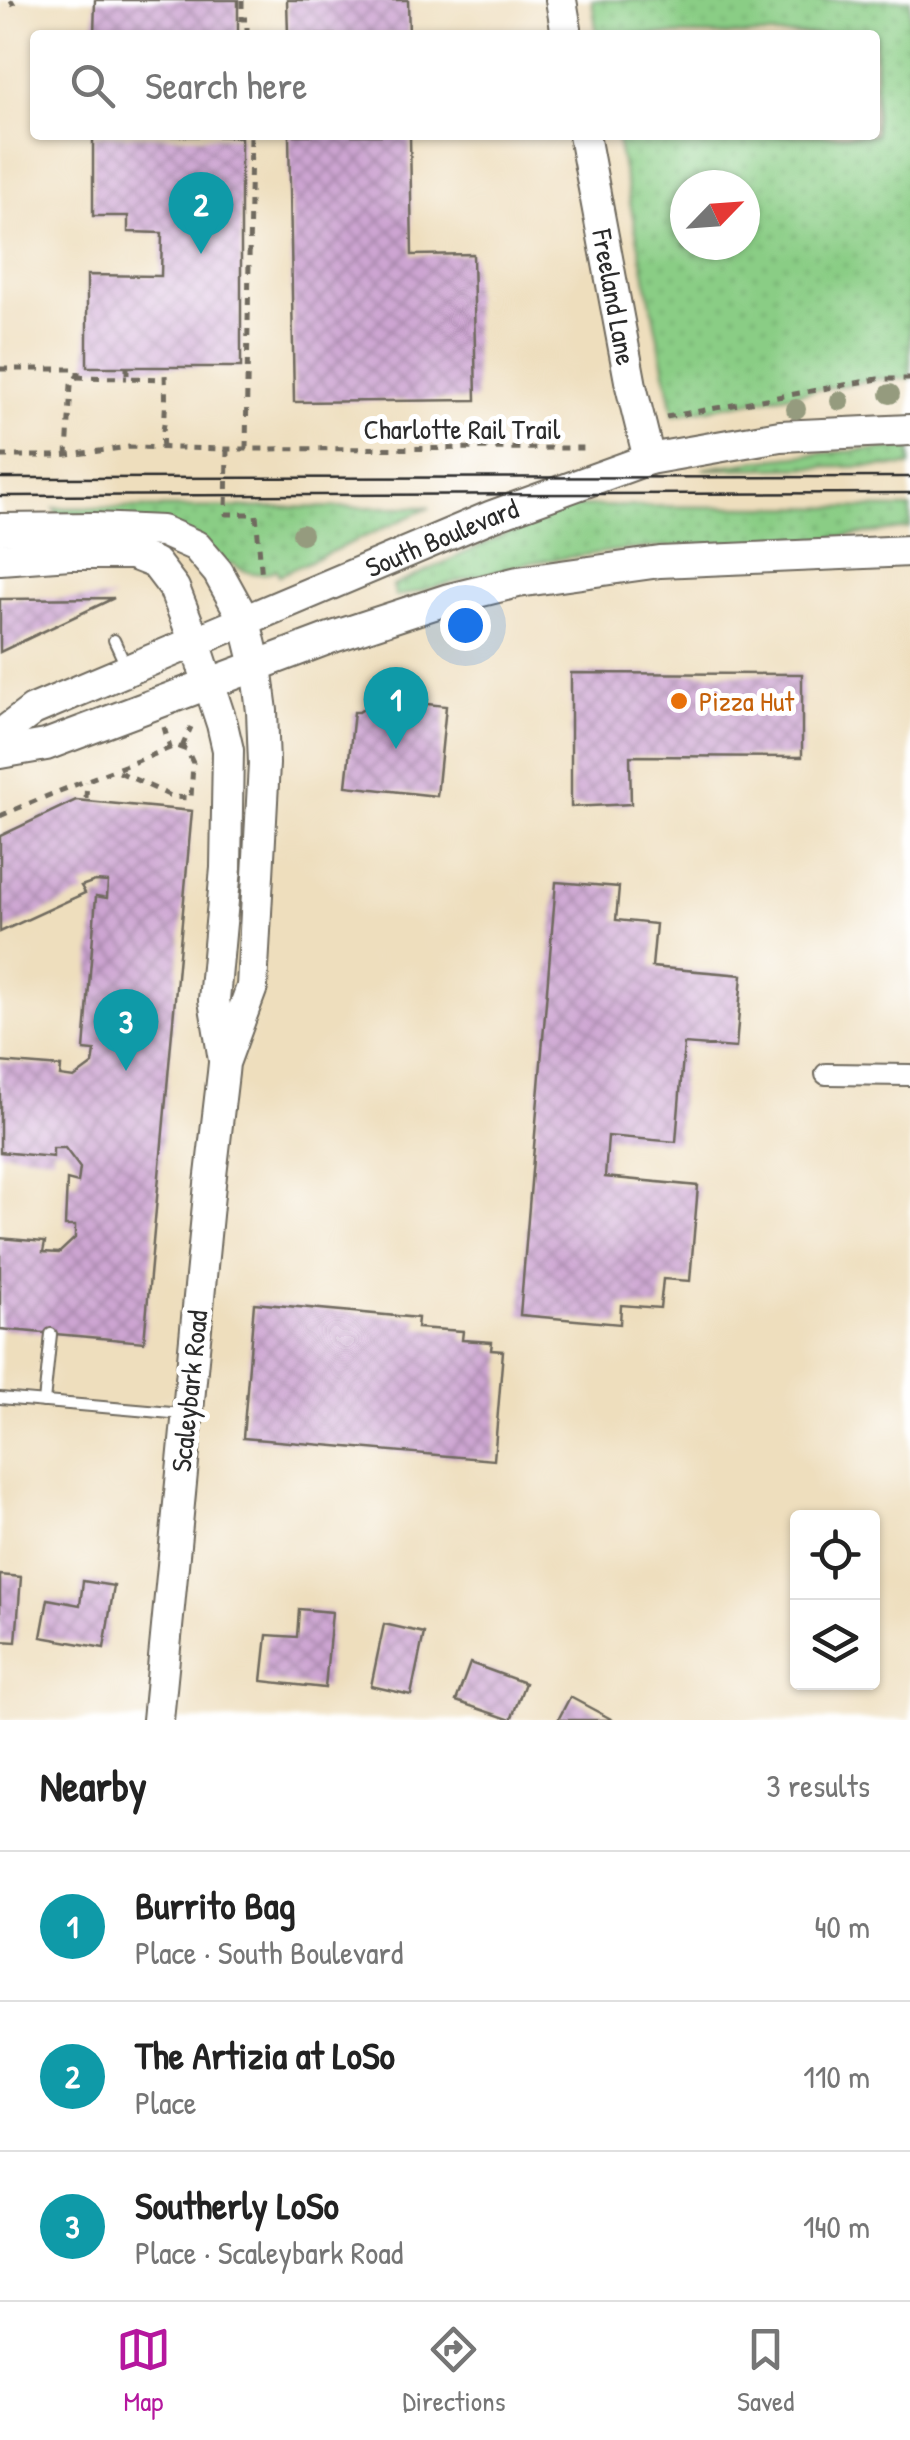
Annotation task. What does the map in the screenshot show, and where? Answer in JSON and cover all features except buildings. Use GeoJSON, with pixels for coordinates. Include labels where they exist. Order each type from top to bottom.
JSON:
{"type":"FeatureCollection","features":[{"type":"Feature","properties":{"kind":"street"},"geometry":{"type":"LineString","coordinates":[[561,0],[566,30]]}},
{"type":"Feature","properties":{"kind":"street","name":"Freeland Lane"},"geometry":{"type":"LineString","coordinates":[[585,140],[631,386],[649,459]]}},
{"type":"Feature","properties":{"kind":"street","name":"South Boulevard"},"geometry":{"type":"LineString","coordinates":[[0,735],[32,710],[492,516],[649,459],[780,436],[910,430]]}},
{"type":"Feature","properties":{"kind":"street","name":"Scaleybark Road"},"geometry":{"type":"LineString","coordinates":[[0,530],[162,531],[196,546],[218,572],[245,621],[262,711],[264,764],[252,988],[224,1064],[158,1720]]}},
{"type":"Feature","properties":{"kind":"street","name":"South Boulevard"},"geometry":{"type":"LineString","coordinates":[[0,754],[46,745],[448,598],[518,582],[660,562],[910,551]]}},
{"type":"Feature","properties":{"kind":"street","name":"Scaleybark Road"},"geometry":{"type":"LineString","coordinates":[[0,559],[132,554],[155,563],[174,588],[228,750],[226,868],[214,1000],[224,1064]]}},
{"type":"Feature","properties":{"kind":"street"},"geometry":{"type":"LineString","coordinates":[[826,1074],[910,1075]]}},
{"type":"Feature","properties":{"kind":"lane"},"geometry":{"type":"LineString","coordinates":[[114,640],[128,670]]}},
{"type":"Feature","properties":{"kind":"lane"},"geometry":{"type":"LineString","coordinates":[[44,1402],[51,1334]]}},
{"type":"Feature","properties":{"kind":"lane"},"geometry":{"type":"LineString","coordinates":[[0,1398],[187,1414]]}},
{"type":"Feature","properties":{"kind":"path"},"geometry":{"type":"LineString","coordinates":[[242,0],[242,19],[247,19],[247,30]]}},
{"type":"Feature","properties":{"kind":"path"},"geometry":{"type":"LineString","coordinates":[[246,449],[252,140]]}},
{"type":"Feature","properties":{"kind":"path"},"geometry":{"type":"LineString","coordinates":[[127,367],[127,378]]}},
{"type":"Feature","properties":{"kind":"path"},"geometry":{"type":"LineString","coordinates":[[163,447],[165,367]]}},
{"type":"Feature","properties":{"kind":"path"},"geometry":{"type":"LineString","coordinates":[[0,369],[78,369],[71,386],[66,455]]}},
{"type":"Feature","properties":{"kind":"path"},"geometry":{"type":"LineString","coordinates":[[76,377],[164,378]]}},
{"type":"Feature","properties":{"kind":"path"},"geometry":{"type":"LineString","coordinates":[[640,422],[878,379],[910,379]]}},
{"type":"Feature","properties":{"kind":"path","name":"Charlotte Rail Trail"},"geometry":{"type":"LineString","coordinates":[[0,456],[66,455],[129,446],[227,450],[600,447]]}},
{"type":"Feature","properties":{"kind":"path"},"geometry":{"type":"LineString","coordinates":[[227,450],[226,514],[256,514],[262,578]]}},
{"type":"Feature","properties":{"kind":"path"},"geometry":{"type":"LineString","coordinates":[[164,727],[170,748]]}},
{"type":"Feature","properties":{"kind":"path"},"geometry":{"type":"LineString","coordinates":[[182,747],[191,727]]}},
{"type":"Feature","properties":{"kind":"path"},"geometry":{"type":"LineString","coordinates":[[0,816],[170,748],[182,747],[190,754],[191,798],[172,797],[116,770]]}},
{"type":"Feature","properties":{"kind":"path"},"geometry":{"type":"LineString","coordinates":[[86,798],[87,782]]}},
{"type":"Feature","properties":{"kind":"green space"},"geometry":{"type":"Polygon","coordinates":[[[592,0],[910,0],[910,379],[878,379],[674,415],[617,140],[880,140],[880,30],[596,30],[592,0]]]}},
{"type":"Feature","properties":{"kind":"green space"},"geometry":{"type":"Polygon","coordinates":[[[910,448],[910,466],[703,469],[806,455],[910,448]]]}},
{"type":"Feature","properties":{"kind":"green space"},"geometry":{"type":"Polygon","coordinates":[[[567,506],[910,508],[910,528],[809,541],[614,551],[529,563],[396,597],[393,586],[567,506]]]}},
{"type":"Feature","properties":{"kind":"green space"},"geometry":{"type":"Polygon","coordinates":[[[427,507],[279,575],[276,569],[253,573],[231,563],[224,568],[209,549],[59,518],[54,508],[427,507]]]}},
{"type":"Feature","properties":{"kind":"tram line"},"geometry":{"type":"LineString","coordinates":[[0,478],[910,477]]}},
{"type":"Feature","properties":{"kind":"tram line"},"geometry":{"type":"LineString","coordinates":[[0,496],[910,493]]}},
{"type":"Feature","properties":{"kind":"place","name":"The Artizia at LoSo"},"geometry":{"type":"Point","coordinates":[201,254]}},
{"type":"Feature","properties":{"kind":"place","name":"Pizza Hut"},"geometry":{"type":"Point","coordinates":[679,701]}},
{"type":"Feature","properties":{"kind":"place","name":"Burrito Bag"},"geometry":{"type":"Point","coordinates":[396,749]}},
{"type":"Feature","properties":{"kind":"place","name":"Southerly LoSo"},"geometry":{"type":"Point","coordinates":[126,1071]}}]}
